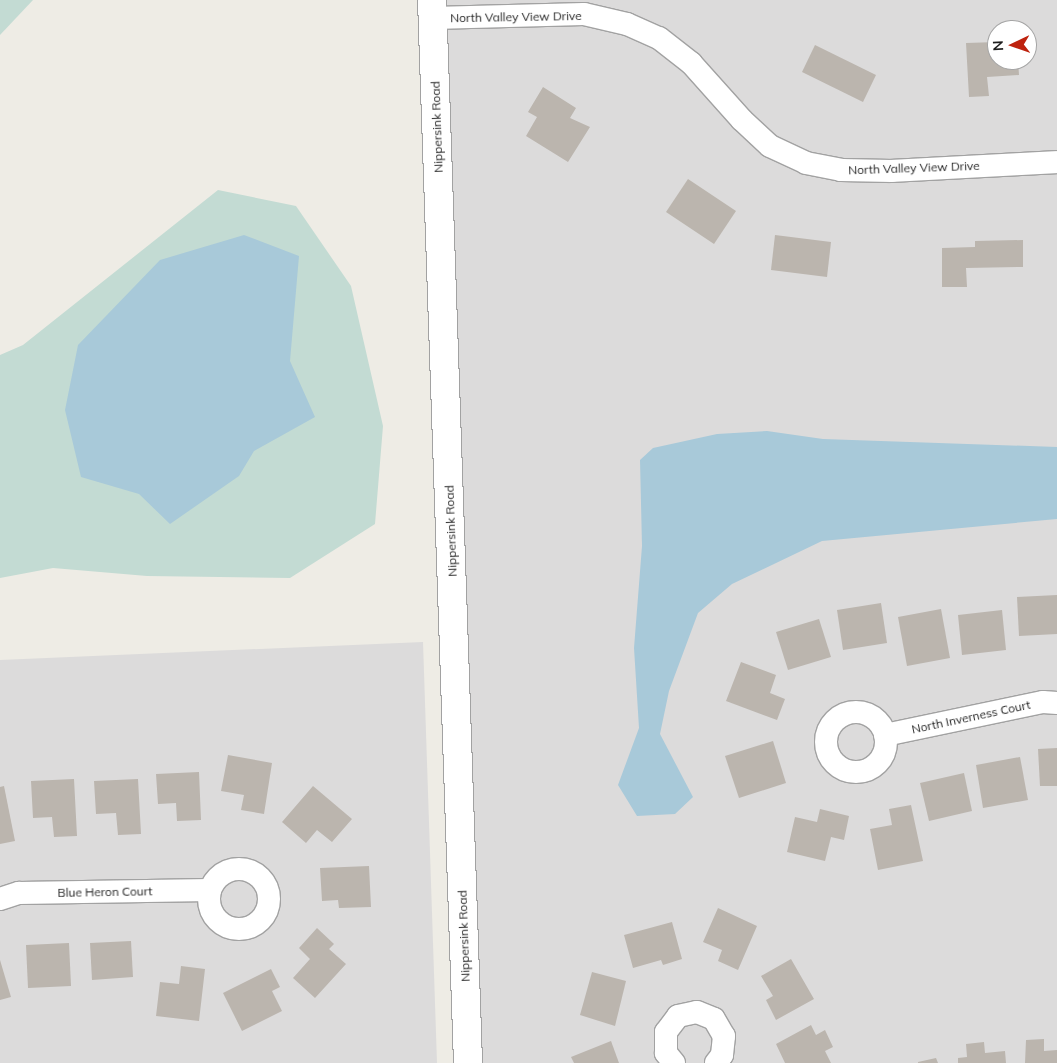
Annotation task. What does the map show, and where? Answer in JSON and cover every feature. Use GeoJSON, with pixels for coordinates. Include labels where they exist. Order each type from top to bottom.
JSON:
{"type":"FeatureCollection","features":[{"type":"Feature","properties":{"kind":"street","name":"North Valley View Drive"},"geometry":{"type":"LineString","coordinates":[[433,9],[584,14],[627,24],[659,38],[691,63],[742,120],[770,146],[806,163],[841,170],[892,171],[1057,162]]}},
{"type":"Feature","properties":{"kind":"street","name":"Nippersink Road"},"geometry":{"type":"LineString","coordinates":[[433,9],[468,1063]]}},
{"type":"Feature","properties":{"kind":"street","name":"North Inverness Court"},"geometry":{"type":"LineString","coordinates":[[885,735],[1043,702],[1057,702]]}},
{"type":"Feature","properties":{"kind":"street","name":"Blue Heron Court"},"geometry":{"type":"LineString","coordinates":[[0,898],[19,893],[210,890]]}},
{"type":"Feature","properties":{"kind":"street"},"geometry":{"type":"LineString","coordinates":[[674,1063],[666,1053],[666,1032],[678,1016],[697,1012],[714,1019],[724,1036],[722,1055],[716,1063]]}},
{"type":"Feature","properties":{"kind":"shaded area"},"geometry":{"type":"Polygon","coordinates":[[[0,0],[33,0],[0,35],[0,0]]]}},
{"type":"Feature","properties":{"kind":"shaded area"},"geometry":{"type":"Polygon","coordinates":[[[434,0],[1057,0],[1057,1063],[468,1063],[434,0]]]}},
{"type":"Feature","properties":{"kind":"shaded area"},"geometry":{"type":"Polygon","coordinates":[[[218,190],[296,206],[351,286],[383,426],[375,524],[290,578],[147,576],[53,568],[0,578],[0,355],[23,345],[218,190]]]}},
{"type":"Feature","properties":{"kind":"shaded area"},"geometry":{"type":"Polygon","coordinates":[[[244,235],[299,256],[290,361],[315,417],[254,451],[239,476],[170,524],[139,494],[81,477],[65,410],[78,345],[160,260],[244,235]]]}},
{"type":"Feature","properties":{"kind":"shaded area"},"geometry":{"type":"Polygon","coordinates":[[[767,431],[823,439],[1057,447],[1057,519],[822,541],[732,584],[698,613],[669,691],[660,734],[693,797],[675,814],[637,816],[618,785],[639,728],[634,648],[642,546],[640,460],[653,448],[717,434],[767,431]]]}},
{"type":"Feature","properties":{"kind":"shaded area"},"geometry":{"type":"Polygon","coordinates":[[[423,642],[437,1063],[0,1063],[0,660],[423,642]]]}},
{"type":"Feature","properties":{"kind":"building"},"geometry":{"type":"Polygon","coordinates":[[[987,42],[987,70],[1019,70],[1019,75],[987,77],[989,96],[969,97],[966,43],[987,42]]]}},
{"type":"Feature","properties":{"kind":"building"},"geometry":{"type":"Polygon","coordinates":[[[815,45],[876,75],[863,102],[802,72],[815,45]]]}},
{"type":"Feature","properties":{"kind":"building"},"geometry":{"type":"Polygon","coordinates":[[[543,87],[576,108],[570,118],[590,127],[568,162],[526,136],[537,117],[528,112],[543,87]]]}},
{"type":"Feature","properties":{"kind":"building"},"geometry":{"type":"Polygon","coordinates":[[[688,179],[736,211],[714,244],[666,212],[688,179]]]}},
{"type":"Feature","properties":{"kind":"building"},"geometry":{"type":"Polygon","coordinates":[[[775,235],[831,242],[827,277],[771,270],[775,235]]]}},
{"type":"Feature","properties":{"kind":"building"},"geometry":{"type":"Polygon","coordinates":[[[1023,240],[1023,267],[966,268],[967,287],[942,287],[942,248],[975,247],[975,241],[1023,240]]]}},
{"type":"Feature","properties":{"kind":"building"},"geometry":{"type":"Polygon","coordinates":[[[1057,595],[1057,634],[1019,636],[1017,597],[1057,595]]]}},
{"type":"Feature","properties":{"kind":"building"},"geometry":{"type":"Polygon","coordinates":[[[881,603],[887,643],[843,650],[837,610],[881,603]]]}},
{"type":"Feature","properties":{"kind":"building"},"geometry":{"type":"Polygon","coordinates":[[[941,609],[950,658],[907,666],[898,617],[941,609]]]}},
{"type":"Feature","properties":{"kind":"building"},"geometry":{"type":"Polygon","coordinates":[[[1002,610],[1006,650],[962,655],[958,615],[1002,610]]]}},
{"type":"Feature","properties":{"kind":"building"},"geometry":{"type":"Polygon","coordinates":[[[819,619],[831,657],[788,670],[776,632],[819,619]]]}},
{"type":"Feature","properties":{"kind":"building"},"geometry":{"type":"Polygon","coordinates":[[[741,662],[776,675],[770,693],[785,699],[777,720],[726,701],[741,662]]]}},
{"type":"Feature","properties":{"kind":"building"},"geometry":{"type":"Polygon","coordinates":[[[773,741],[786,783],[739,798],[725,756],[773,741]]]}},
{"type":"Feature","properties":{"kind":"building"},"geometry":{"type":"Polygon","coordinates":[[[1057,748],[1057,786],[1040,786],[1038,749],[1057,748]]]}},
{"type":"Feature","properties":{"kind":"building"},"geometry":{"type":"Polygon","coordinates":[[[228,755],[272,763],[264,814],[241,810],[244,795],[221,791],[228,755]]]}},
{"type":"Feature","properties":{"kind":"building"},"geometry":{"type":"Polygon","coordinates":[[[1020,757],[1028,800],[983,808],[976,765],[1020,757]]]}},
{"type":"Feature","properties":{"kind":"building"},"geometry":{"type":"Polygon","coordinates":[[[199,772],[201,820],[177,821],[176,803],[158,804],[156,774],[199,772]]]}},
{"type":"Feature","properties":{"kind":"building"},"geometry":{"type":"Polygon","coordinates":[[[964,773],[972,811],[929,821],[920,783],[964,773]]]}},
{"type":"Feature","properties":{"kind":"building"},"geometry":{"type":"Polygon","coordinates":[[[74,779],[77,836],[54,837],[52,817],[33,818],[31,781],[74,779]]]}},
{"type":"Feature","properties":{"kind":"building"},"geometry":{"type":"Polygon","coordinates":[[[138,779],[141,834],[118,835],[116,813],[96,814],[94,781],[138,779]]]}},
{"type":"Feature","properties":{"kind":"building"},"geometry":{"type":"Polygon","coordinates":[[[4,786],[15,841],[0,844],[0,787],[4,786]]]}},
{"type":"Feature","properties":{"kind":"building"},"geometry":{"type":"Polygon","coordinates":[[[313,786],[352,819],[332,842],[317,830],[306,843],[282,822],[313,786]]]}},
{"type":"Feature","properties":{"kind":"building"},"geometry":{"type":"Polygon","coordinates":[[[911,805],[923,861],[878,870],[870,829],[892,825],[889,809],[911,805]]]}},
{"type":"Feature","properties":{"kind":"building"},"geometry":{"type":"Polygon","coordinates":[[[820,809],[849,816],[844,840],[831,837],[825,861],[787,852],[795,817],[817,822],[820,809]]]}},
{"type":"Feature","properties":{"kind":"building"},"geometry":{"type":"Polygon","coordinates":[[[369,866],[371,907],[339,908],[338,900],[322,901],[320,868],[369,866]]]}},
{"type":"Feature","properties":{"kind":"building"},"geometry":{"type":"Polygon","coordinates":[[[718,908],[757,926],[738,970],[718,961],[722,950],[703,942],[718,908]]]}},
{"type":"Feature","properties":{"kind":"building"},"geometry":{"type":"Polygon","coordinates":[[[672,922],[682,959],[663,965],[661,960],[633,968],[624,935],[672,922]]]}},
{"type":"Feature","properties":{"kind":"building"},"geometry":{"type":"Polygon","coordinates":[[[317,928],[334,944],[329,949],[346,964],[315,998],[293,978],[310,959],[299,948],[317,928]]]}},
{"type":"Feature","properties":{"kind":"building"},"geometry":{"type":"Polygon","coordinates":[[[131,941],[133,977],[92,980],[90,943],[131,941]]]}},
{"type":"Feature","properties":{"kind":"building"},"geometry":{"type":"Polygon","coordinates":[[[69,943],[71,986],[28,988],[26,945],[69,943]]]}},
{"type":"Feature","properties":{"kind":"building"},"geometry":{"type":"Polygon","coordinates":[[[791,959],[814,999],[776,1020],[766,1000],[773,996],[761,976],[791,959]]]}},
{"type":"Feature","properties":{"kind":"building"},"geometry":{"type":"Polygon","coordinates":[[[0,960],[11,997],[0,1000],[0,960]]]}},
{"type":"Feature","properties":{"kind":"building"},"geometry":{"type":"Polygon","coordinates":[[[181,966],[205,969],[199,1021],[156,1016],[160,982],[179,984],[181,966]]]}},
{"type":"Feature","properties":{"kind":"building"},"geometry":{"type":"Polygon","coordinates":[[[271,969],[280,987],[272,991],[282,1011],[242,1031],[223,993],[271,969]]]}},
{"type":"Feature","properties":{"kind":"building"},"geometry":{"type":"Polygon","coordinates":[[[592,972],[626,981],[615,1026],[580,1015],[592,972]]]}},
{"type":"Feature","properties":{"kind":"building"},"geometry":{"type":"Polygon","coordinates":[[[811,1025],[816,1035],[825,1030],[833,1047],[825,1051],[831,1063],[785,1063],[776,1044],[811,1025]]]}},
{"type":"Feature","properties":{"kind":"building"},"geometry":{"type":"Polygon","coordinates":[[[1044,1039],[1044,1051],[1057,1050],[1057,1063],[1025,1063],[1026,1040],[1044,1039]]]}},
{"type":"Feature","properties":{"kind":"building"},"geometry":{"type":"Polygon","coordinates":[[[611,1041],[619,1063],[574,1063],[571,1057],[611,1041]]]}},
{"type":"Feature","properties":{"kind":"building"},"geometry":{"type":"Polygon","coordinates":[[[984,1042],[985,1053],[1005,1051],[1006,1063],[958,1063],[958,1058],[967,1057],[966,1044],[984,1042]]]}},
{"type":"Feature","properties":{"kind":"building"},"geometry":{"type":"Polygon","coordinates":[[[936,1058],[938,1063],[918,1063],[918,1062],[936,1058]]]}}]}
